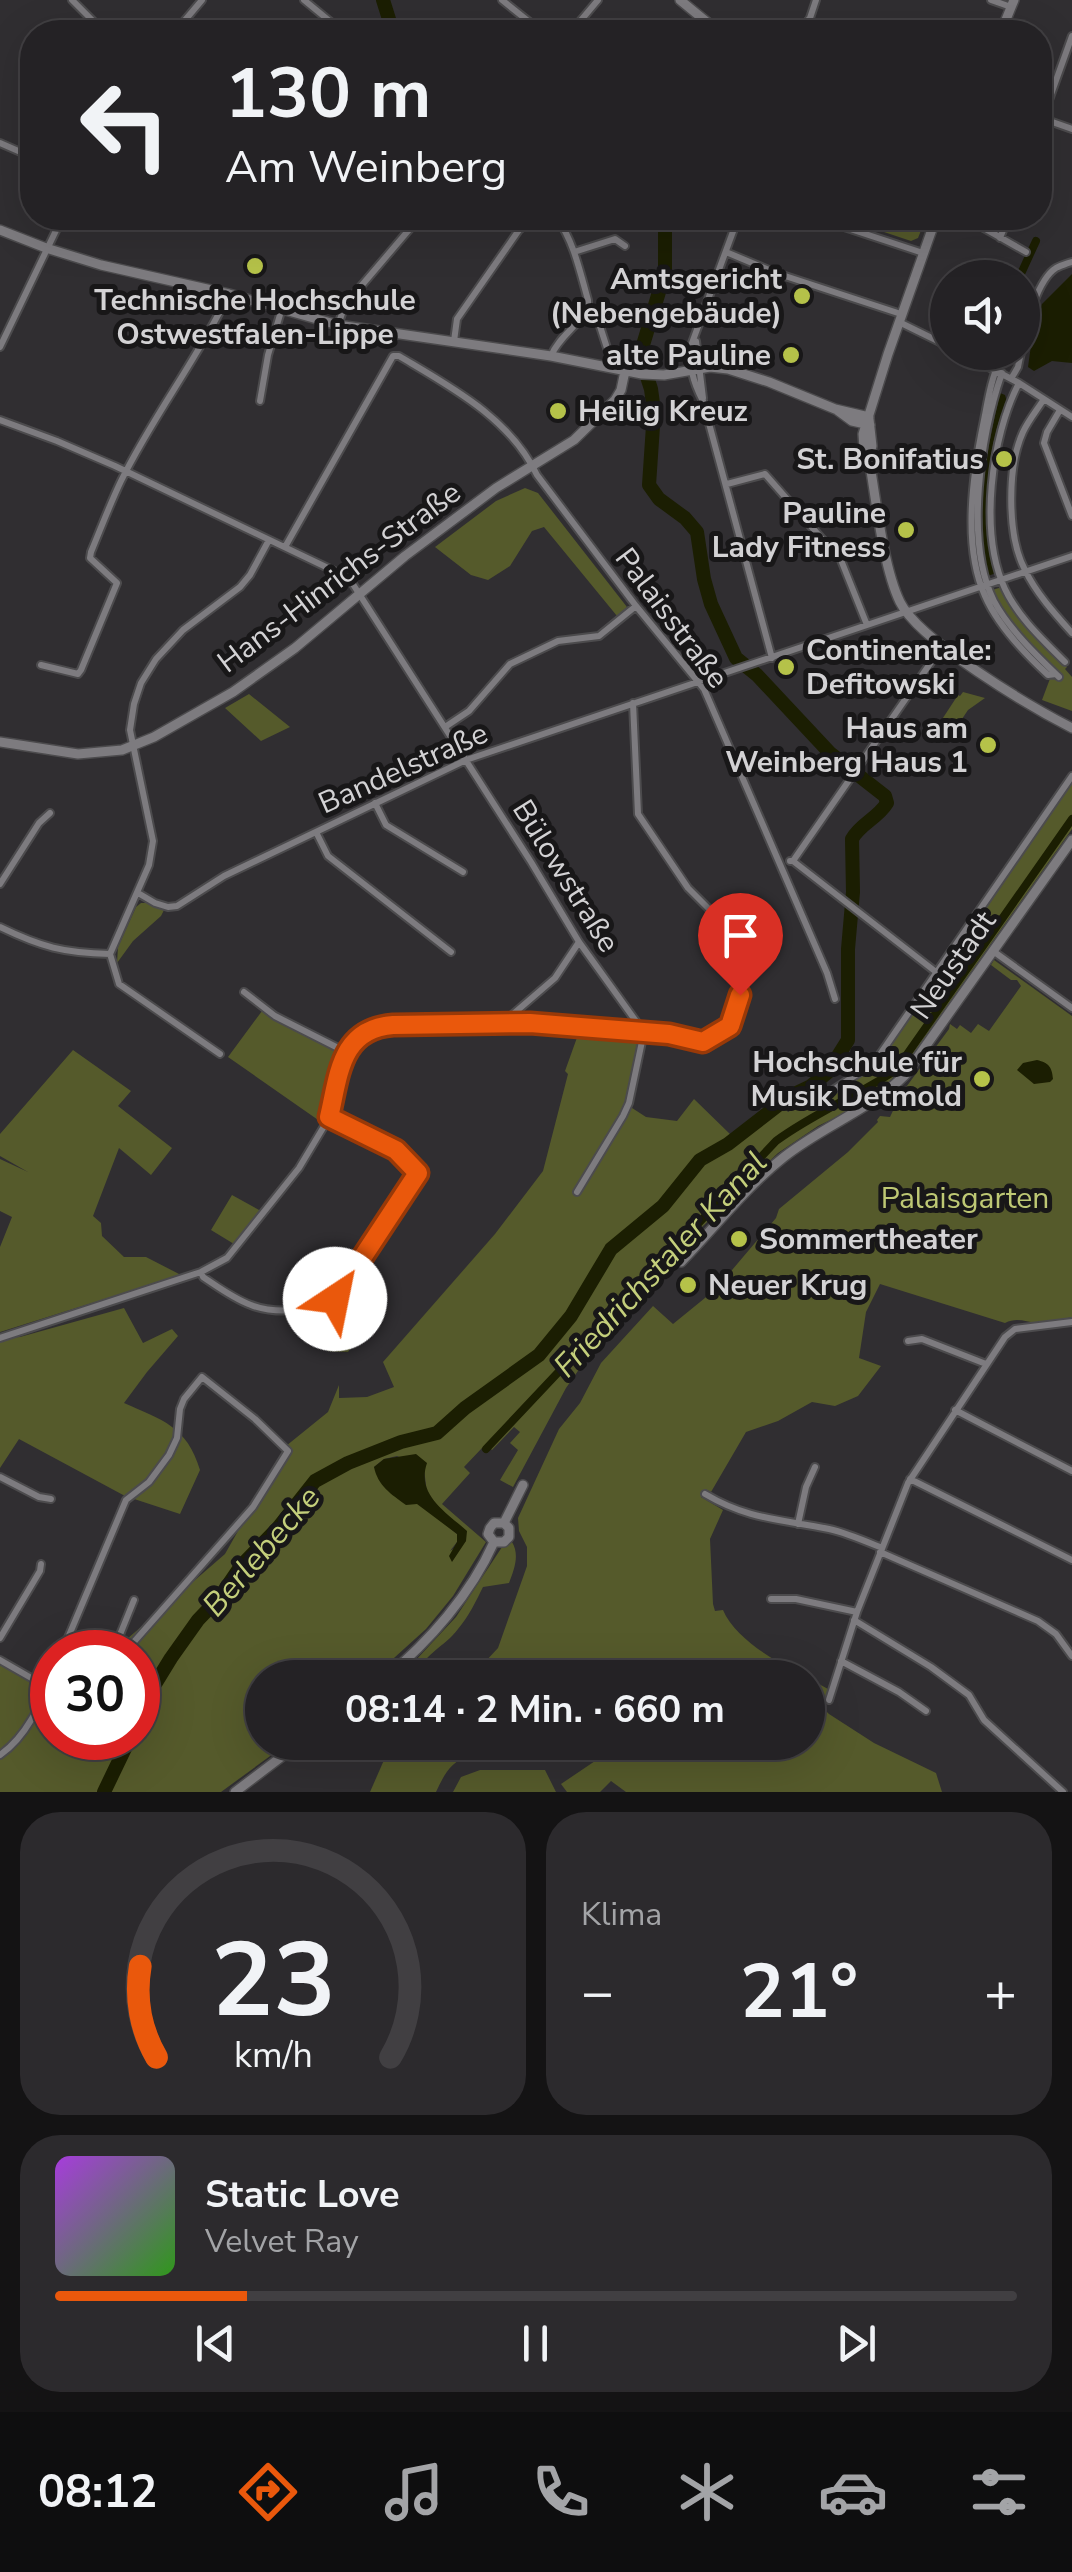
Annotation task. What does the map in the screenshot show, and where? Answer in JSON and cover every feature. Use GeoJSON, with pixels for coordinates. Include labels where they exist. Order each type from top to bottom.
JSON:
{"type":"FeatureCollection","features":[{"type":"Feature","properties":{"kind":"main road"},"geometry":{"type":"LineString","coordinates":[[680,0],[704,20]]}},
{"type":"Feature","properties":{"kind":"main road"},"geometry":{"type":"LineString","coordinates":[[0,230],[101,265],[229,294],[338,325],[648,374],[719,368],[835,408],[849,420],[869,422]]}},
{"type":"Feature","properties":{"kind":"main road"},"geometry":{"type":"LineString","coordinates":[[932,230],[863,434],[880,540],[906,612],[943,645],[1014,696],[1072,728]]}},
{"type":"Feature","properties":{"kind":"main road","name":"Hans-Hinrichs-Straße"},"geometry":{"type":"LineString","coordinates":[[0,742],[96,754],[133,747],[164,732],[260,674],[496,488],[574,440],[618,395],[626,371]]}},
{"type":"Feature","properties":{"kind":"main road","name":"Neustadt"},"geometry":{"type":"LineString","coordinates":[[681,1262],[782,1158],[895,1085],[1072,840]]}},
{"type":"Feature","properties":{"kind":"main road"},"geometry":{"type":"LineString","coordinates":[[407,1660],[447,1616],[494,1542],[508,1538],[509,1528],[504,1523],[522,1485]]}},
{"type":"Feature","properties":{"kind":"main road"},"geometry":{"type":"LineString","coordinates":[[235,1792],[277,1760]]}},
{"type":"Feature","properties":{"kind":"street"},"geometry":{"type":"LineString","coordinates":[[72,0],[92,20]]}},
{"type":"Feature","properties":{"kind":"street"},"geometry":{"type":"LineString","coordinates":[[185,20],[202,0]]}},
{"type":"Feature","properties":{"kind":"street"},"geometry":{"type":"LineString","coordinates":[[304,0],[328,20]]}},
{"type":"Feature","properties":{"kind":"street"},"geometry":{"type":"LineString","coordinates":[[502,0],[527,20]]}},
{"type":"Feature","properties":{"kind":"street"},"geometry":{"type":"LineString","coordinates":[[581,20],[598,0]]}},
{"type":"Feature","properties":{"kind":"street"},"geometry":{"type":"LineString","coordinates":[[991,0],[1012,4]]}},
{"type":"Feature","properties":{"kind":"street"},"geometry":{"type":"LineString","coordinates":[[1052,90],[1072,36]]}},
{"type":"Feature","properties":{"kind":"street"},"geometry":{"type":"LineString","coordinates":[[0,347],[56,230]]}},
{"type":"Feature","properties":{"kind":"street"},"geometry":{"type":"LineString","coordinates":[[338,325],[345,305],[409,230]]}},
{"type":"Feature","properties":{"kind":"street"},"geometry":{"type":"LineString","coordinates":[[454,341],[457,319],[519,230]]}},
{"type":"Feature","properties":{"kind":"street"},"geometry":{"type":"LineString","coordinates":[[552,356],[555,346],[588,308],[566,230]]}},
{"type":"Feature","properties":{"kind":"street"},"geometry":{"type":"LineString","coordinates":[[734,230],[691,350],[772,658]]}},
{"type":"Feature","properties":{"kind":"street"},"geometry":{"type":"LineString","coordinates":[[854,230],[923,253]]}},
{"type":"Feature","properties":{"kind":"street"},"geometry":{"type":"LineString","coordinates":[[986,230],[1026,252]]}},
{"type":"Feature","properties":{"kind":"street"},"geometry":{"type":"LineString","coordinates":[[1000,238],[1003,230]]}},
{"type":"Feature","properties":{"kind":"street"},"geometry":{"type":"LineString","coordinates":[[574,252],[615,239],[625,246]]}},
{"type":"Feature","properties":{"kind":"street"},"geometry":{"type":"LineString","coordinates":[[726,252],[900,318],[930,336]]}},
{"type":"Feature","properties":{"kind":"street"},"geometry":{"type":"LineString","coordinates":[[1040,289],[1052,270],[1072,262]]}},
{"type":"Feature","properties":{"kind":"street"},"geometry":{"type":"LineString","coordinates":[[41,665],[71,674],[81,670],[116,583],[90,558],[126,472],[210,333],[229,294]]}},
{"type":"Feature","properties":{"kind":"street"},"geometry":{"type":"LineString","coordinates":[[260,401],[282,308]]}},
{"type":"Feature","properties":{"kind":"street"},"geometry":{"type":"LineString","coordinates":[[588,308],[597,318],[607,348]]}},
{"type":"Feature","properties":{"kind":"street","name":"Palaisstraße"},"geometry":{"type":"LineString","coordinates":[[285,548],[393,356],[399,356],[492,416],[704,689],[835,999]]}},
{"type":"Feature","properties":{"kind":"street"},"geometry":{"type":"LineString","coordinates":[[995,370],[1018,382],[1042,403],[1072,417]]}},
{"type":"Feature","properties":{"kind":"street"},"geometry":{"type":"LineString","coordinates":[[1018,370],[992,477],[994,612],[1043,671],[1058,676]]}},
{"type":"Feature","properties":{"kind":"street"},"geometry":{"type":"LineString","coordinates":[[999,372],[977,476],[974,558],[1064,662]]}},
{"type":"Feature","properties":{"kind":"street"},"geometry":{"type":"LineString","coordinates":[[1042,403],[1020,442],[1011,494],[1012,519],[1025,572],[1072,633]]}},
{"type":"Feature","properties":{"kind":"street"},"geometry":{"type":"LineString","coordinates":[[1060,410],[1045,437],[1045,448],[1072,516]]}},
{"type":"Feature","properties":{"kind":"street"},"geometry":{"type":"LineString","coordinates":[[0,420],[56,440],[349,578],[360,593]]}},
{"type":"Feature","properties":{"kind":"street"},"geometry":{"type":"LineString","coordinates":[[726,484],[765,474],[828,546],[836,550],[862,544]]}},
{"type":"Feature","properties":{"kind":"street"},"geometry":{"type":"LineString","coordinates":[[220,1054],[119,984],[110,954],[138,893],[153,840],[130,730],[134,704],[156,658],[183,630],[240,587],[269,540]]}},
{"type":"Feature","properties":{"kind":"street"},"geometry":{"type":"LineString","coordinates":[[836,550],[867,625]]}},
{"type":"Feature","properties":{"kind":"street","name":"Bandelstraße"},"geometry":{"type":"LineString","coordinates":[[138,893],[155,903],[178,906],[224,876],[466,760],[1072,556]]}},
{"type":"Feature","properties":{"kind":"street","name":"Bülowstraße"},"geometry":{"type":"LineString","coordinates":[[360,593],[579,942],[644,1032]]}},
{"type":"Feature","properties":{"kind":"street"},"geometry":{"type":"LineString","coordinates":[[445,727],[469,711],[510,664],[558,641],[600,636],[636,606]]}},
{"type":"Feature","properties":{"kind":"street"},"geometry":{"type":"LineString","coordinates":[[793,861],[943,645]]}},
{"type":"Feature","properties":{"kind":"street"},"geometry":{"type":"LineString","coordinates":[[0,1338],[201,1272],[226,1258],[298,1168],[329,1117],[350,1046],[370,1028],[530,1023],[669,1034],[703,1042],[730,1026],[740,995],[738,953],[729,928],[688,888],[638,814],[633,703]]}},
{"type":"Feature","properties":{"kind":"street"},"geometry":{"type":"LineString","coordinates":[[830,1092],[874,1063],[1072,776]]}},
{"type":"Feature","properties":{"kind":"street"},"geometry":{"type":"LineString","coordinates":[[375,804],[386,825],[463,872]]}},
{"type":"Feature","properties":{"kind":"street"},"geometry":{"type":"LineString","coordinates":[[0,884],[50,813]]}},
{"type":"Feature","properties":{"kind":"street"},"geometry":{"type":"LineString","coordinates":[[316,832],[328,856],[451,952]]}},
{"type":"Feature","properties":{"kind":"street"},"geometry":{"type":"LineString","coordinates":[[780,863],[793,861],[936,972]]}},
{"type":"Feature","properties":{"kind":"street"},"geometry":{"type":"LineString","coordinates":[[849,904],[860,896]]}},
{"type":"Feature","properties":{"kind":"street"},"geometry":{"type":"LineString","coordinates":[[0,928],[47,948],[78,954],[110,954]]}},
{"type":"Feature","properties":{"kind":"street"},"geometry":{"type":"LineString","coordinates":[[509,1024],[512,1015],[556,978],[579,942]]}},
{"type":"Feature","properties":{"kind":"street"},"geometry":{"type":"LineString","coordinates":[[993,952],[1072,1008]]}},
{"type":"Feature","properties":{"kind":"street"},"geometry":{"type":"LineString","coordinates":[[244,992],[275,1016],[348,1052]]}},
{"type":"Feature","properties":{"kind":"street"},"geometry":{"type":"LineString","coordinates":[[576,1192],[624,1116],[644,1032]]}},
{"type":"Feature","properties":{"kind":"street"},"geometry":{"type":"LineString","coordinates":[[201,1272],[219,1288],[253,1306],[308,1310],[335,1299],[418,1173],[396,1150],[329,1117]]}},
{"type":"Feature","properties":{"kind":"street"},"geometry":{"type":"LineString","coordinates":[[829,1700],[856,1616],[910,1479],[1004,1337],[1015,1329],[1072,1322]]}},
{"type":"Feature","properties":{"kind":"street"},"geometry":{"type":"LineString","coordinates":[[908,1341],[922,1339],[986,1364]]}},
{"type":"Feature","properties":{"kind":"street"},"geometry":{"type":"LineString","coordinates":[[71,1630],[126,1500],[149,1482],[170,1455],[177,1438],[180,1409],[202,1377],[288,1451],[252,1507],[145,1630]]}},
{"type":"Feature","properties":{"kind":"street"},"geometry":{"type":"LineString","coordinates":[[955,1410],[1072,1471]]}},
{"type":"Feature","properties":{"kind":"street"},"geometry":{"type":"LineString","coordinates":[[798,1524],[815,1467]]}},
{"type":"Feature","properties":{"kind":"street"},"geometry":{"type":"LineString","coordinates":[[0,1478],[39,1498],[51,1498]]}},
{"type":"Feature","properties":{"kind":"street"},"geometry":{"type":"LineString","coordinates":[[910,1479],[1072,1560]]}},
{"type":"Feature","properties":{"kind":"street"},"geometry":{"type":"LineString","coordinates":[[705,1494],[755,1517],[832,1530],[881,1550],[1038,1621],[1056,1634],[1072,1656]]}},
{"type":"Feature","properties":{"kind":"street"},"geometry":{"type":"LineString","coordinates":[[0,1638],[41,1564]]}},
{"type":"Feature","properties":{"kind":"street"},"geometry":{"type":"LineString","coordinates":[[772,1599],[796,1599],[856,1616],[969,1694],[984,1720],[1063,1792]]}},
{"type":"Feature","properties":{"kind":"street"},"geometry":{"type":"LineString","coordinates":[[122,1630],[134,1600]]}},
{"type":"Feature","properties":{"kind":"street"},"geometry":{"type":"LineString","coordinates":[[0,1660],[30,1677]]}},
{"type":"Feature","properties":{"kind":"street"},"geometry":{"type":"LineString","coordinates":[[841,1661],[926,1710]]}},
{"type":"Feature","properties":{"kind":"street"},"geometry":{"type":"LineString","coordinates":[[0,1755],[16,1744],[30,1721]]}},
{"type":"Feature","properties":{"kind":"green space"},"geometry":{"type":"Polygon","coordinates":[[[921,230],[918,238],[911,241],[881,231],[921,230]]]}},
{"type":"Feature","properties":{"kind":"green space"},"geometry":{"type":"Polygon","coordinates":[[[525,488],[538,493],[627,607],[617,616],[544,527],[532,531],[510,566],[488,580],[471,575],[435,547],[496,501],[525,488]]]}},
{"type":"Feature","properties":{"kind":"green space"},"geometry":{"type":"Polygon","coordinates":[[[1002,587],[1067,667],[1072,677],[1072,711],[1042,700],[1051,676],[1007,626],[986,592],[1002,587]]]}},
{"type":"Feature","properties":{"kind":"green space"},"geometry":{"type":"Polygon","coordinates":[[[963,692],[985,698],[968,710],[960,722],[937,727],[958,695],[963,692]]]}},
{"type":"Feature","properties":{"kind":"green space"},"geometry":{"type":"Polygon","coordinates":[[[249,694],[290,727],[261,741],[225,708],[249,694]]]}},
{"type":"Feature","properties":{"kind":"green space"},"geometry":{"type":"Polygon","coordinates":[[[1072,782],[1072,829],[905,1065],[881,1090],[857,1107],[818,1126],[778,1153],[702,1227],[580,1368],[513,1487],[500,1480],[518,1450],[510,1443],[520,1432],[514,1427],[492,1450],[482,1448],[464,1467],[470,1473],[442,1504],[486,1542],[453,1596],[426,1629],[392,1660],[245,1660],[245,1760],[265,1760],[221,1792],[0,1792],[0,1664],[30,1680],[30,1760],[160,1760],[160,1630],[137,1630],[225,1554],[286,1446],[328,1412],[339,1385],[339,1398],[367,1397],[394,1387],[383,1362],[495,1234],[543,1171],[568,1074],[565,1071],[579,1032],[641,1037],[629,1106],[646,1117],[677,1121],[694,1099],[732,1136],[778,1100],[788,1112],[873,1062],[1072,782]],[[397,1456],[374,1467],[457,1534],[457,1542],[450,1551],[466,1541],[427,1493],[424,1469],[397,1456]]]}},
{"type":"Feature","properties":{"kind":"green space"},"geometry":{"type":"Polygon","coordinates":[[[141,903],[164,910],[117,963],[118,947],[141,903]]]}},
{"type":"Feature","properties":{"kind":"green space","name":"Palaisgarten"},"geometry":{"type":"Polygon","coordinates":[[[994,960],[1072,1016],[1072,1317],[1042,1323],[1005,1323],[880,1284],[866,1312],[859,1358],[881,1366],[858,1396],[835,1406],[812,1402],[778,1421],[746,1432],[711,1492],[705,1489],[701,1497],[723,1510],[710,1539],[713,1604],[715,1611],[723,1610],[747,1641],[775,1660],[487,1660],[498,1648],[527,1566],[527,1547],[518,1518],[559,1429],[580,1403],[601,1363],[653,1306],[673,1324],[716,1289],[776,1218],[779,1209],[848,1152],[880,1116],[890,1117],[901,1094],[950,1024],[957,1029],[960,1025],[971,1033],[978,1024],[989,1031],[1021,986],[991,965],[994,960]]]}},
{"type":"Feature","properties":{"kind":"green space"},"geometry":{"type":"Polygon","coordinates":[[[262,1011],[341,1052],[322,1100],[321,1122],[228,1057],[262,1011]]]}},
{"type":"Feature","properties":{"kind":"green space"},"geometry":{"type":"Polygon","coordinates":[[[73,1050],[131,1091],[118,1106],[172,1148],[151,1175],[119,1148],[93,1216],[101,1223],[102,1236],[124,1257],[146,1257],[181,1275],[0,1332],[0,1247],[12,1217],[0,1211],[0,1159],[28,1172],[0,1156],[0,1134],[73,1050]]]}},
{"type":"Feature","properties":{"kind":"green space"},"geometry":{"type":"Polygon","coordinates":[[[232,1195],[261,1211],[234,1244],[211,1230],[232,1195]]]}},
{"type":"Feature","properties":{"kind":"green space"},"geometry":{"type":"Polygon","coordinates":[[[333,1305],[362,1332],[348,1352],[327,1351],[337,1325],[333,1305]]]}},
{"type":"Feature","properties":{"kind":"green space"},"geometry":{"type":"Polygon","coordinates":[[[124,1308],[143,1343],[172,1329],[178,1336],[124,1403],[171,1426],[195,1455],[200,1470],[180,1514],[125,1496],[19,1439],[0,1468],[0,1338],[20,1337],[124,1308]]]}},
{"type":"Feature","properties":{"kind":"green space"},"geometry":{"type":"Polygon","coordinates":[[[512,1542],[516,1557],[509,1583],[483,1587],[453,1635],[426,1660],[416,1660],[456,1617],[504,1544],[512,1542]]]}},
{"type":"Feature","properties":{"kind":"green space"},"geometry":{"type":"Polygon","coordinates":[[[825,1710],[874,1743],[936,1773],[942,1792],[626,1792],[611,1781],[600,1792],[567,1792],[561,1784],[597,1760],[825,1760],[825,1710]]]}},
{"type":"Feature","properties":{"kind":"green space"},"geometry":{"type":"Polygon","coordinates":[[[384,1760],[461,1760],[445,1774],[436,1792],[370,1792],[384,1760]]]}},
{"type":"Feature","properties":{"kind":"green space"},"geometry":{"type":"Polygon","coordinates":[[[480,1770],[545,1770],[556,1792],[453,1792],[461,1777],[480,1770]]]}},
{"type":"Feature","properties":{"kind":"shaded area"},"geometry":{"type":"Polygon","coordinates":[[[1072,274],[1072,363],[1052,361],[1040,368],[1042,304],[1072,274]]]}},
{"type":"Feature","properties":{"kind":"shaded area"},"geometry":{"type":"Polygon","coordinates":[[[1000,393],[1007,402],[994,439],[987,512],[996,573],[988,576],[981,507],[1000,393]]]}},
{"type":"Feature","properties":{"kind":"shaded area"},"geometry":{"type":"Polygon","coordinates":[[[1037,1060],[1051,1069],[1050,1082],[1034,1084],[1017,1070],[1023,1063],[1037,1060]]]}},
{"type":"Feature","properties":{"kind":"shaded area"},"geometry":{"type":"Polygon","coordinates":[[[416,1454],[427,1463],[429,1494],[467,1531],[466,1541],[452,1562],[449,1556],[457,1534],[417,1504],[406,1505],[395,1497],[376,1474],[374,1467],[384,1459],[416,1454]]]}},
{"type":"Feature","properties":{"kind":"waterway"},"geometry":{"type":"LineString","coordinates":[[383,0],[389,20]]}},
{"type":"Feature","properties":{"kind":"waterway"},"geometry":{"type":"LineString","coordinates":[[160,1676],[198,1620],[315,1481],[401,1442],[437,1433],[539,1355],[571,1316],[611,1249],[663,1206],[700,1160],[828,1072],[848,1040],[852,839],[887,803],[885,796],[830,753],[736,658],[711,604],[697,532],[659,499],[649,485],[654,411],[640,355],[665,272],[665,230]]}},
{"type":"Feature","properties":{"kind":"waterway"},"geometry":{"type":"LineString","coordinates":[[1027,260],[1036,241]]}},
{"type":"Feature","properties":{"kind":"waterway","name":"Friedrichstaler Kanal"},"geometry":{"type":"LineString","coordinates":[[486,1449],[776,1141],[896,1070],[1072,819]]}},
{"type":"Feature","properties":{"kind":"waterway","name":"Berlebecke"},"geometry":{"type":"LineString","coordinates":[[104,1792],[119,1760]]}},
{"type":"Feature","properties":{"kind":"tunnel"},"geometry":{"type":"LineString","coordinates":[[862,545],[876,541]]}},
{"type":"Feature","properties":{"kind":"place","name":"Technische Hochschule Ostwestfalen-Lippe"},"geometry":{"type":"Point","coordinates":[255,266]}},
{"type":"Feature","properties":{"kind":"place","name":"Amtsgericht (Nebengebäude)"},"geometry":{"type":"Point","coordinates":[802,296]}},
{"type":"Feature","properties":{"kind":"place","name":"alte Pauline"},"geometry":{"type":"Point","coordinates":[791,355]}},
{"type":"Feature","properties":{"kind":"place","name":"Heilig Kreuz"},"geometry":{"type":"Point","coordinates":[558,411]}},
{"type":"Feature","properties":{"kind":"place","name":"St. Bonifatius"},"geometry":{"type":"Point","coordinates":[1004,459]}},
{"type":"Feature","properties":{"kind":"place","name":"Pauline Lady Fitness"},"geometry":{"type":"Point","coordinates":[906,530]}},
{"type":"Feature","properties":{"kind":"place","name":"Continentale: Defitowski"},"geometry":{"type":"Point","coordinates":[786,667]}},
{"type":"Feature","properties":{"kind":"place","name":"Haus am Weinberg Haus 1"},"geometry":{"type":"Point","coordinates":[988,745]}},
{"type":"Feature","properties":{"kind":"place","name":"Hochschule für Musik Detmold"},"geometry":{"type":"Point","coordinates":[982,1079]}},
{"type":"Feature","properties":{"kind":"place","name":"Sommertheater"},"geometry":{"type":"Point","coordinates":[739,1239]}},
{"type":"Feature","properties":{"kind":"place","name":"Neuer Krug"},"geometry":{"type":"Point","coordinates":[688,1285]}},
{"type":"Feature","properties":{"kind":"route"},"geometry":{"type":"LineString","coordinates":[[335,1299],[418,1173],[396,1150],[329,1117],[350,1046],[370,1028],[530,1023],[669,1034],[703,1042],[730,1026],[740,995]]}}]}
